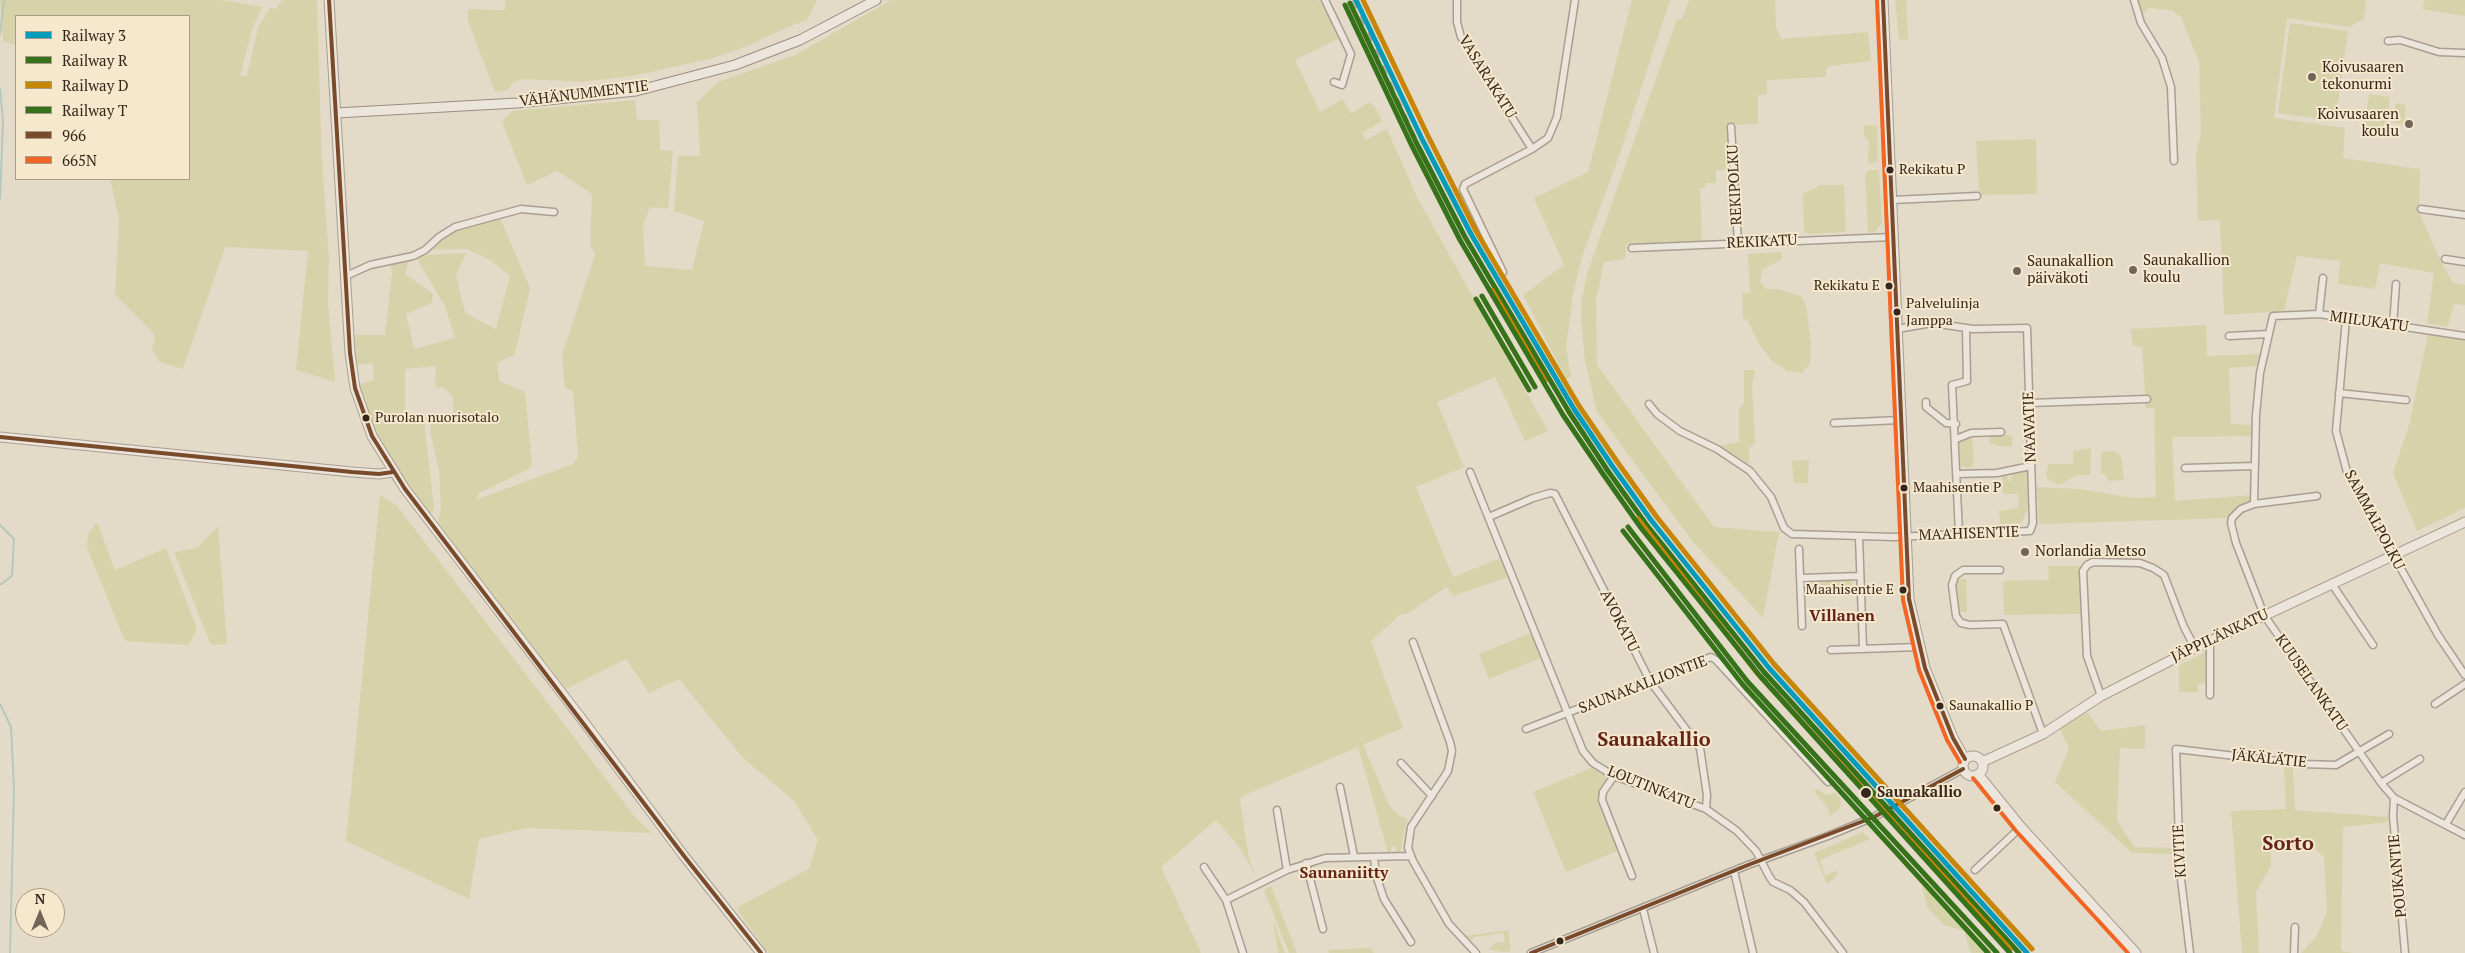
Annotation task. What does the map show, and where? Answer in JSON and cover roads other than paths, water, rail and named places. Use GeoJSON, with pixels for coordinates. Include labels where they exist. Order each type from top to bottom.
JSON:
{"type":"FeatureCollection","features":[{"type":"Feature","properties":{"kind":"street"},"geometry":{"type":"LineString","coordinates":[[329,0],[350,353],[355,388],[372,436],[393,472],[684,856],[761,953]]}},
{"type":"Feature","properties":{"kind":"street","name":"VÄHÄNUMMENTIE"},"geometry":{"type":"LineString","coordinates":[[336,113],[517,103],[636,91],[735,65],[800,40],[876,0]]}},
{"type":"Feature","properties":{"kind":"street"},"geometry":{"type":"LineString","coordinates":[[1325,0],[1351,54],[1342,85],[1334,82]]}},
{"type":"Feature","properties":{"kind":"street","name":"VASARAKATU"},"geometry":{"type":"LineString","coordinates":[[1457,0],[1457,22],[1461,37],[1532,149]]}},
{"type":"Feature","properties":{"kind":"street"},"geometry":{"type":"LineString","coordinates":[[1503,272],[1463,189],[1465,184],[1532,149],[1548,138],[1557,117],[1575,0]]}},
{"type":"Feature","properties":{"kind":"street"},"geometry":{"type":"LineString","coordinates":[[1531,953],[1761,860],[1828,836],[1874,816],[1945,777],[1964,764],[1974,756],[1982,762],[1982,770],[1978,774],[1970,776],[1964,764],[1919,647],[1909,599],[1904,536],[1883,0]]}},
{"type":"Feature","properties":{"kind":"street"},"geometry":{"type":"LineString","coordinates":[[2134,0],[2141,23],[2162,58],[2171,86],[2174,161]]}},
{"type":"Feature","properties":{"kind":"street"},"geometry":{"type":"LineString","coordinates":[[2388,41],[2400,40],[2440,52],[2465,53]]}},
{"type":"Feature","properties":{"kind":"street","name":"REKIPOLKU"},"geometry":{"type":"LineString","coordinates":[[1731,127],[1738,243]]}},
{"type":"Feature","properties":{"kind":"street"},"geometry":{"type":"LineString","coordinates":[[1892,200],[1977,196]]}},
{"type":"Feature","properties":{"kind":"street"},"geometry":{"type":"LineString","coordinates":[[346,276],[370,264],[414,256],[455,227],[521,209],[554,212]]}},
{"type":"Feature","properties":{"kind":"street"},"geometry":{"type":"LineString","coordinates":[[2421,209],[2465,215]]}},
{"type":"Feature","properties":{"kind":"street","name":"REKIKATU"},"geometry":{"type":"LineString","coordinates":[[1632,248],[1892,237]]}},
{"type":"Feature","properties":{"kind":"street"},"geometry":{"type":"LineString","coordinates":[[2445,259],[2465,262]]}},
{"type":"Feature","properties":{"kind":"street"},"geometry":{"type":"LineString","coordinates":[[2319,314],[2323,278]]}},
{"type":"Feature","properties":{"kind":"street"},"geometry":{"type":"LineString","coordinates":[[2393,325],[2396,284]]}},
{"type":"Feature","properties":{"kind":"street","name":"MIILUKATU"},"geometry":{"type":"LineString","coordinates":[[2269,334],[2273,316],[2319,314],[2465,336]]}},
{"type":"Feature","properties":{"kind":"street","name":"SAMMALPOLKU"},"geometry":{"type":"LineString","coordinates":[[2346,319],[2336,431],[2347,472],[2438,636],[2465,675]]}},
{"type":"Feature","properties":{"kind":"street"},"geometry":{"type":"LineString","coordinates":[[1897,329],[1932,323],[1966,328],[1968,377],[1964,383],[1952,385],[1956,424],[1959,534]]}},
{"type":"Feature","properties":{"kind":"street","name":"NAAVATIE"},"geometry":{"type":"LineString","coordinates":[[1966,328],[2027,328],[2033,526]]}},
{"type":"Feature","properties":{"kind":"street"},"geometry":{"type":"LineString","coordinates":[[2228,336],[2269,334],[2260,373],[2256,415],[2254,504],[2317,496]]}},
{"type":"Feature","properties":{"kind":"street"},"geometry":{"type":"LineString","coordinates":[[2339,393],[2406,400]]}},
{"type":"Feature","properties":{"kind":"street"},"geometry":{"type":"LineString","coordinates":[[2029,403],[2147,399]]}},
{"type":"Feature","properties":{"kind":"street"},"geometry":{"type":"LineString","coordinates":[[1926,402],[1926,407],[1946,423],[1956,424]]}},
{"type":"Feature","properties":{"kind":"street","name":"MAAHISENTIE"},"geometry":{"type":"LineString","coordinates":[[1649,404],[1657,414],[1680,431],[1717,449],[1750,471],[1771,497],[1784,528],[1792,534],[1904,536],[2030,532],[2033,526]]}},
{"type":"Feature","properties":{"kind":"street"},"geometry":{"type":"LineString","coordinates":[[1834,422],[1900,420]]}},
{"type":"Feature","properties":{"kind":"street"},"geometry":{"type":"LineString","coordinates":[[1956,439],[1971,433],[2001,432]]}},
{"type":"Feature","properties":{"kind":"street"},"geometry":{"type":"LineString","coordinates":[[0,437],[359,472],[393,472]]}},
{"type":"Feature","properties":{"kind":"street"},"geometry":{"type":"LineString","coordinates":[[1957,474],[1997,473],[2031,466]]}},
{"type":"Feature","properties":{"kind":"street"},"geometry":{"type":"LineString","coordinates":[[2184,468],[2255,466]]}},
{"type":"Feature","properties":{"kind":"street","name":"LOUTINKATU"},"geometry":{"type":"LineString","coordinates":[[1470,472],[1583,751],[1593,763],[1614,776],[1706,809],[1738,831],[1749,842],[1773,882],[1790,890],[1804,902],[1843,953]]}},
{"type":"Feature","properties":{"kind":"street","name":"AVOKATU"},"geometry":{"type":"LineString","coordinates":[[1489,517],[1533,498],[1550,493],[1555,494],[1650,681],[1700,748],[1707,795],[1706,809]]}},
{"type":"Feature","properties":{"kind":"street","name":"KUUSELANKATU"},"geometry":{"type":"LineString","coordinates":[[2254,504],[2242,509],[2232,518],[2231,523],[2236,543],[2264,615],[2381,783],[2394,798],[2465,835]]}},
{"type":"Feature","properties":{"kind":"street","name":"JÄPPILÄNKATU"},"geometry":{"type":"LineString","coordinates":[[1982,762],[2043,734],[2101,696],[2195,648],[2465,522]]}},
{"type":"Feature","properties":{"kind":"street"},"geometry":{"type":"LineString","coordinates":[[1859,536],[1863,648]]}},
{"type":"Feature","properties":{"kind":"street"},"geometry":{"type":"LineString","coordinates":[[1799,549],[1802,626]]}},
{"type":"Feature","properties":{"kind":"street"},"geometry":{"type":"LineString","coordinates":[[2101,696],[2087,656],[2083,571],[2087,565],[2093,562],[2140,563],[2164,575],[2184,627],[2195,648]]}},
{"type":"Feature","properties":{"kind":"street"},"geometry":{"type":"LineString","coordinates":[[2000,570],[1962,570],[1955,576],[1952,585],[1954,610],[1961,623],[1970,625],[2003,624],[2043,734]]}},
{"type":"Feature","properties":{"kind":"street"},"geometry":{"type":"LineString","coordinates":[[1801,578],[1860,576]]}},
{"type":"Feature","properties":{"kind":"street"},"geometry":{"type":"LineString","coordinates":[[2332,584],[2372,645]]}},
{"type":"Feature","properties":{"kind":"street"},"geometry":{"type":"LineString","coordinates":[[2210,641],[2210,695]]}},
{"type":"Feature","properties":{"kind":"street"},"geometry":{"type":"LineString","coordinates":[[1413,642],[1452,751],[1448,771],[1411,827],[1408,840],[1410,856],[1449,924],[1476,953]]}},
{"type":"Feature","properties":{"kind":"street"},"geometry":{"type":"LineString","coordinates":[[1831,650],[1919,647]]}},
{"type":"Feature","properties":{"kind":"street","name":"SAUNAKALLIONTIE"},"geometry":{"type":"LineString","coordinates":[[1526,730],[1706,658],[1716,660],[1828,782]]}},
{"type":"Feature","properties":{"kind":"street"},"geometry":{"type":"LineString","coordinates":[[2435,704],[2465,684]]}},
{"type":"Feature","properties":{"kind":"street","name":"JÄKÄLÄTIE"},"geometry":{"type":"LineString","coordinates":[[2176,749],[2304,764],[2336,765],[2389,734]]}},
{"type":"Feature","properties":{"kind":"street","name":"KIVITIE"},"geometry":{"type":"LineString","coordinates":[[2176,749],[2180,871],[2190,953]]}},
{"type":"Feature","properties":{"kind":"street"},"geometry":{"type":"LineString","coordinates":[[2381,783],[2420,759]]}},
{"type":"Feature","properties":{"kind":"street"},"geometry":{"type":"LineString","coordinates":[[1401,763],[1432,796]]}},
{"type":"Feature","properties":{"kind":"street"},"geometry":{"type":"LineString","coordinates":[[1978,774],[2021,827],[2136,953]]}},
{"type":"Feature","properties":{"kind":"street"},"geometry":{"type":"LineString","coordinates":[[1614,776],[1603,792],[1602,800],[1632,876]]}},
{"type":"Feature","properties":{"kind":"street"},"geometry":{"type":"LineString","coordinates":[[1340,787],[1354,856]]}},
{"type":"Feature","properties":{"kind":"street"},"geometry":{"type":"LineString","coordinates":[[2446,824],[2465,792]]}},
{"type":"Feature","properties":{"kind":"street","name":"POUKANTIE"},"geometry":{"type":"LineString","coordinates":[[2394,798],[2393,816],[2404,953]]}},
{"type":"Feature","properties":{"kind":"street"},"geometry":{"type":"LineString","coordinates":[[1277,810],[1287,870]]}},
{"type":"Feature","properties":{"kind":"street"},"geometry":{"type":"LineString","coordinates":[[1976,870],[2021,827]]}},
{"type":"Feature","properties":{"kind":"street"},"geometry":{"type":"LineString","coordinates":[[1226,900],[1287,870],[1325,858],[1410,856]]}},
{"type":"Feature","properties":{"kind":"street"},"geometry":{"type":"LineString","coordinates":[[1374,857],[1376,875],[1384,899],[1411,942]]}},
{"type":"Feature","properties":{"kind":"street"},"geometry":{"type":"LineString","coordinates":[[1306,863],[1323,929]]}},
{"type":"Feature","properties":{"kind":"street"},"geometry":{"type":"LineString","coordinates":[[1204,867],[1226,900],[1243,953]]}},
{"type":"Feature","properties":{"kind":"street"},"geometry":{"type":"LineString","coordinates":[[1734,871],[1753,953]]}},
{"type":"Feature","properties":{"kind":"street"},"geometry":{"type":"LineString","coordinates":[[1643,909],[1654,953]]}},
{"type":"Feature","properties":{"kind":"street"},"geometry":{"type":"LineString","coordinates":[[2294,953],[2295,927]]}},
{"type":"Feature","properties":{"kind":"waterway"},"geometry":{"type":"LineString","coordinates":[[0,34],[4,0]]}},
{"type":"Feature","properties":{"kind":"waterway"},"geometry":{"type":"LineString","coordinates":[[0,88],[3,121],[0,200]]}},
{"type":"Feature","properties":{"kind":"waterway"},"geometry":{"type":"LineString","coordinates":[[0,525],[14,539],[12,576],[0,585]]}},
{"type":"Feature","properties":{"kind":"waterway"},"geometry":{"type":"LineString","coordinates":[[0,704],[11,727],[14,788],[10,953]]}},
{"type":"Feature","properties":{"kind":"railway"},"geometry":{"type":"LineString","coordinates":[[1353,0],[1416,138],[1464,235],[1522,339],[1621,492],[1758,671],[2013,953]]}},
{"type":"Feature","properties":{"kind":"rail line","name":"3"},"geometry":{"type":"LineString","coordinates":[[1356,0],[1422,139],[1471,234],[1574,409],[1613,467],[1651,520],[1769,668],[2027,953]]}},
{"type":"Feature","properties":{"kind":"rail line","name":"D"},"geometry":{"type":"LineString","coordinates":[[1363,0],[1476,231],[1579,406],[1618,463],[1656,516],[1774,664],[2032,949]]}},
{"type":"Feature","properties":{"kind":"rail line","name":"R"},"geometry":{"type":"LineString","coordinates":[[1350,3],[1416,142],[1465,237],[1569,412],[1608,471],[1646,524],[1764,672],[2019,953]]}},
{"type":"Feature","properties":{"kind":"rail line","name":"T"},"geometry":{"type":"LineString","coordinates":[[1345,5],[1411,144],[1460,240],[1563,415],[1603,474],[1641,528],[1760,676],[2010,953]]}},
{"type":"Feature","properties":{"kind":"rail line","name":"D"},"geometry":{"type":"LineString","coordinates":[[1492,290],[1545,381]]}},
{"type":"Feature","properties":{"kind":"rail line","name":"R"},"geometry":{"type":"LineString","coordinates":[[1482,296],[1535,387]]}},
{"type":"Feature","properties":{"kind":"rail line","name":"T"},"geometry":{"type":"LineString","coordinates":[[1476,299],[1529,390]]}},
{"type":"Feature","properties":{"kind":"rail line","name":"D"},"geometry":{"type":"LineString","coordinates":[[1638,519],[1757,673],[2010,949]]}},
{"type":"Feature","properties":{"kind":"rail line","name":"R"},"geometry":{"type":"LineString","coordinates":[[1628,527],[1747,681],[1997,953]]}},
{"type":"Feature","properties":{"kind":"rail line","name":"T"},"geometry":{"type":"LineString","coordinates":[[1623,531],[1743,685],[1988,953]]}},
{"type":"Feature","properties":{"kind":"place","name":"Koivusaaren tekonurmi"},"geometry":{"type":"Point","coordinates":[2312,77]}},
{"type":"Feature","properties":{"kind":"place","name":"Koivusaaren koulu"},"geometry":{"type":"Point","coordinates":[2409,124]}},
{"type":"Feature","properties":{"kind":"place","name":"Rekikatu P"},"geometry":{"type":"Point","coordinates":[1890,170]}},
{"type":"Feature","properties":{"kind":"place","name":"Saunakallion koulu"},"geometry":{"type":"Point","coordinates":[2133,270]}},
{"type":"Feature","properties":{"kind":"place","name":"Saunakallion päiväkoti"},"geometry":{"type":"Point","coordinates":[2017,271]}},
{"type":"Feature","properties":{"kind":"place","name":"Rekikatu E"},"geometry":{"type":"Point","coordinates":[1889,286]}},
{"type":"Feature","properties":{"kind":"place","name":"Palvelulinja Jamppa"},"geometry":{"type":"Point","coordinates":[1897,312]}},
{"type":"Feature","properties":{"kind":"place","name":"Purolan nuorisotalo"},"geometry":{"type":"Point","coordinates":[366,418]}},
{"type":"Feature","properties":{"kind":"place","name":"Maahisentie P"},"geometry":{"type":"Point","coordinates":[1904,488]}},
{"type":"Feature","properties":{"kind":"place","name":"Norlandia Metso"},"geometry":{"type":"Point","coordinates":[2025,552]}},
{"type":"Feature","properties":{"kind":"place","name":"Maahisentie E"},"geometry":{"type":"Point","coordinates":[1903,590]}},
{"type":"Feature","properties":{"kind":"place","name":"Saunakallio P"},"geometry":{"type":"Point","coordinates":[1940,706]}},
{"type":"Feature","properties":{"kind":"place","name":"Saunakallio"},"geometry":{"type":"Point","coordinates":[1866,793]}},
{"type":"Feature","properties":{"kind":"district","name":"Villanen"},"geometry":{"type":"Point","coordinates":[1842,616]}},
{"type":"Feature","properties":{"kind":"district","name":"Saunakallio"},"geometry":{"type":"Point","coordinates":[1654,740]}},
{"type":"Feature","properties":{"kind":"district","name":"Sorto"},"geometry":{"type":"Point","coordinates":[2288,844]}},
{"type":"Feature","properties":{"kind":"district","name":"Saunaniitty"},"geometry":{"type":"Point","coordinates":[1344,873]}}]}
